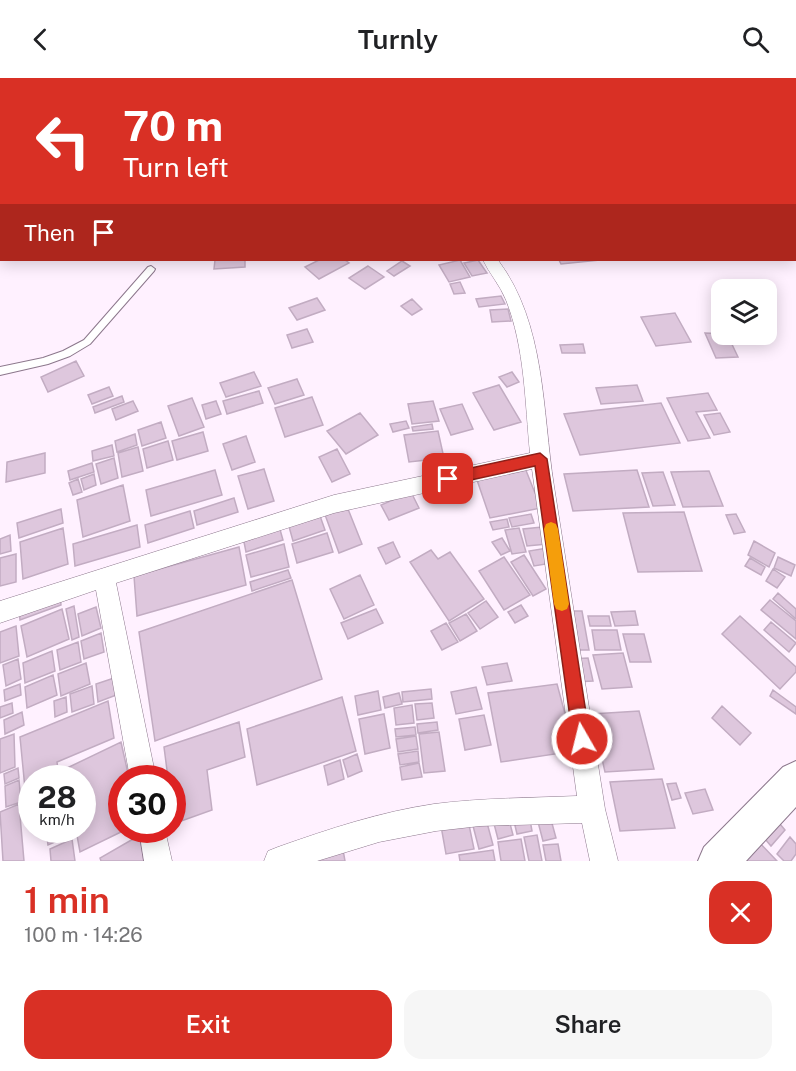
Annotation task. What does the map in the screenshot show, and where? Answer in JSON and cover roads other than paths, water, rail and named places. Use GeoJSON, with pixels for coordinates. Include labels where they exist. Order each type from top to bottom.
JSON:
{"type":"FeatureCollection","features":[{"type":"Feature","properties":{"kind":"street"},"geometry":{"type":"LineString","coordinates":[[491,261],[506,281],[523,324],[540,459],[592,809],[604,861]]}},
{"type":"Feature","properties":{"kind":"street"},"geometry":{"type":"LineString","coordinates":[[0,612],[334,504],[540,459]]}},
{"type":"Feature","properties":{"kind":"street"},"geometry":{"type":"LineString","coordinates":[[104,577],[140,765]]}},
{"type":"Feature","properties":{"kind":"street"},"geometry":{"type":"LineString","coordinates":[[718,861],[796,780]]}},
{"type":"Feature","properties":{"kind":"street"},"geometry":{"type":"LineString","coordinates":[[278,861],[348,836],[414,821],[465,814],[592,809]]}},
{"type":"Feature","properties":{"kind":"street"},"geometry":{"type":"LineString","coordinates":[[156,843],[159,861]]}},
{"type":"Feature","properties":{"kind":"lane"},"geometry":{"type":"LineString","coordinates":[[0,371],[29,366],[73,351],[87,342],[151,269]]}}]}
